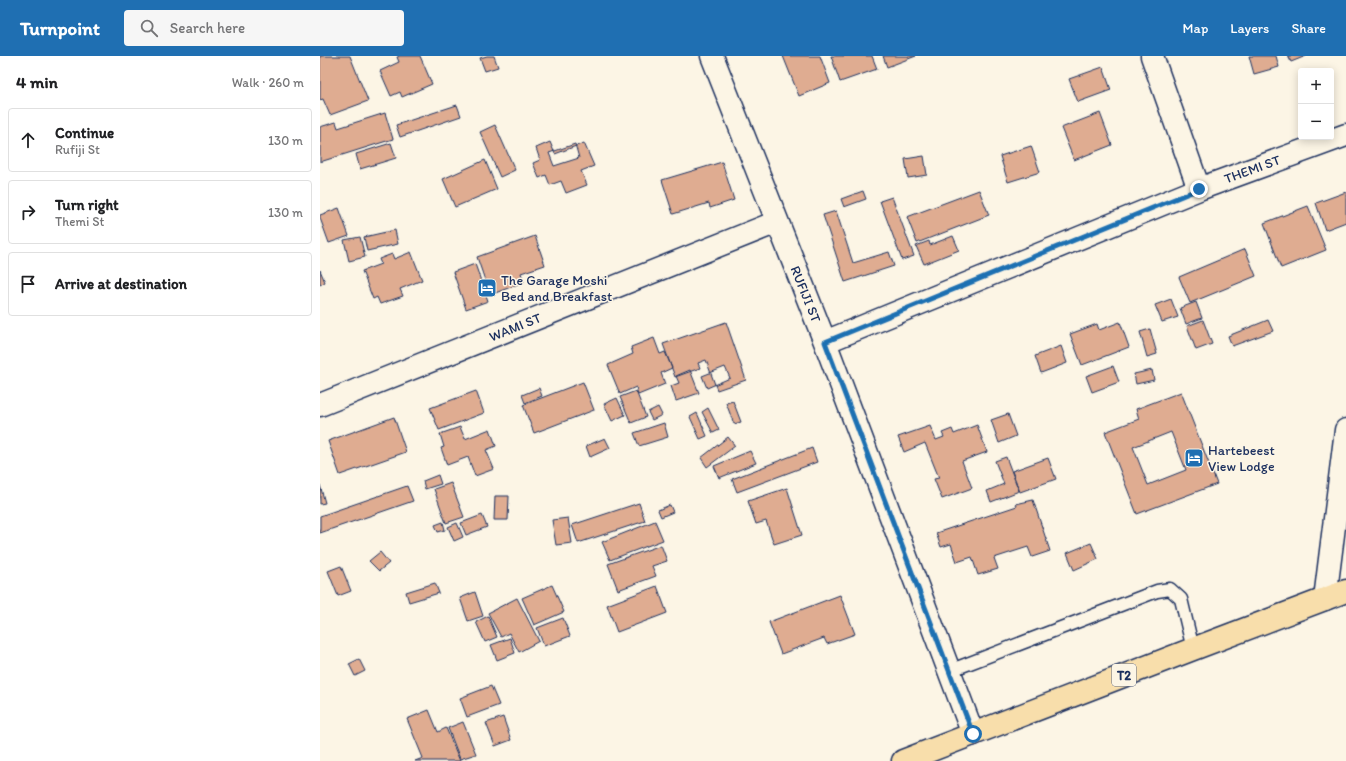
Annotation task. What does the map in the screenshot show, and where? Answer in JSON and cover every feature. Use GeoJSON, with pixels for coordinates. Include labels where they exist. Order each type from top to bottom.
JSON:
{"type":"FeatureCollection","features":[{"type":"Feature","properties":{"kind":"highway","name":"T2"},"geometry":{"type":"LineString","coordinates":[[903,761],[1346,591]]}},
{"type":"Feature","properties":{"kind":"street","name":"RUFIJI ST"},"geometry":{"type":"LineString","coordinates":[[712,56],[825,342],[973,734]]}},
{"type":"Feature","properties":{"kind":"street"},"geometry":{"type":"LineString","coordinates":[[1152,56],[1199,189]]}},
{"type":"Feature","properties":{"kind":"street","name":"THEMI ST"},"geometry":{"type":"LineString","coordinates":[[825,342],[1199,189],[1346,134]]}},
{"type":"Feature","properties":{"kind":"street","name":"WAMI ST"},"geometry":{"type":"LineString","coordinates":[[320,405],[777,222]]}},
{"type":"Feature","properties":{"kind":"street"},"geometry":{"type":"LineString","coordinates":[[1325,599],[1342,496],[1346,430]]}},
{"type":"Feature","properties":{"kind":"lane"},"geometry":{"type":"LineString","coordinates":[[949,671],[1157,591],[1170,589],[1181,599],[1192,649]]}},
{"type":"Feature","properties":{"kind":"building"},"geometry":{"type":"Polygon","coordinates":[[[320,56],[350,56],[368,101],[330,115],[323,99],[320,100],[320,56]]]}},
{"type":"Feature","properties":{"kind":"building"},"geometry":{"type":"Polygon","coordinates":[[[420,56],[432,84],[402,97],[400,92],[391,96],[380,71],[399,62],[397,57],[420,56]]]}},
{"type":"Feature","properties":{"kind":"building"},"geometry":{"type":"Polygon","coordinates":[[[494,56],[498,67],[485,71],[480,58],[494,56]]]}},
{"type":"Feature","properties":{"kind":"building"},"geometry":{"type":"Polygon","coordinates":[[[783,56],[820,56],[830,83],[799,96],[783,56]]]}},
{"type":"Feature","properties":{"kind":"building"},"geometry":{"type":"Polygon","coordinates":[[[831,56],[872,56],[877,69],[840,82],[831,56]]]}},
{"type":"Feature","properties":{"kind":"building"},"geometry":{"type":"Polygon","coordinates":[[[883,56],[916,56],[887,67],[883,56]]]}},
{"type":"Feature","properties":{"kind":"building"},"geometry":{"type":"Polygon","coordinates":[[[1249,56],[1276,56],[1279,67],[1254,74],[1249,56]]]}},
{"type":"Feature","properties":{"kind":"building"},"geometry":{"type":"Polygon","coordinates":[[[1288,56],[1306,56],[1291,62],[1288,56]]]}},
{"type":"Feature","properties":{"kind":"building"},"geometry":{"type":"Polygon","coordinates":[[[1103,67],[1111,90],[1078,102],[1069,79],[1103,67]]]}},
{"type":"Feature","properties":{"kind":"building"},"geometry":{"type":"Polygon","coordinates":[[[457,105],[461,116],[400,137],[396,125],[457,105]]]}},
{"type":"Feature","properties":{"kind":"building"},"geometry":{"type":"Polygon","coordinates":[[[385,113],[393,139],[320,162],[320,127],[336,122],[338,128],[385,113]]]}},
{"type":"Feature","properties":{"kind":"building"},"geometry":{"type":"Polygon","coordinates":[[[1100,113],[1112,145],[1074,160],[1061,128],[1100,113]]]}},
{"type":"Feature","properties":{"kind":"building"},"geometry":{"type":"Polygon","coordinates":[[[495,125],[515,170],[500,177],[480,132],[495,125]]]}},
{"type":"Feature","properties":{"kind":"building"},"geometry":{"type":"Polygon","coordinates":[[[550,142],[555,154],[584,143],[594,166],[581,171],[587,185],[566,193],[561,181],[550,185],[546,175],[539,178],[533,163],[540,160],[536,148],[550,142]]]}},
{"type":"Feature","properties":{"kind":"building"},"geometry":{"type":"Polygon","coordinates":[[[391,143],[396,158],[360,169],[356,154],[391,143]]]}},
{"type":"Feature","properties":{"kind":"building"},"geometry":{"type":"Polygon","coordinates":[[[575,144],[579,158],[554,166],[549,153],[575,144]]]}},
{"type":"Feature","properties":{"kind":"building"},"geometry":{"type":"Polygon","coordinates":[[[1031,146],[1040,172],[1008,182],[1000,156],[1031,146]]]}},
{"type":"Feature","properties":{"kind":"building"},"geometry":{"type":"Polygon","coordinates":[[[924,156],[927,175],[908,178],[905,159],[924,156]]]}},
{"type":"Feature","properties":{"kind":"building"},"geometry":{"type":"Polygon","coordinates":[[[485,160],[497,189],[455,207],[443,179],[485,160]]]}},
{"type":"Feature","properties":{"kind":"building"},"geometry":{"type":"Polygon","coordinates":[[[722,162],[734,200],[710,208],[709,203],[673,214],[662,180],[722,162]]]}},
{"type":"Feature","properties":{"kind":"building"},"geometry":{"type":"Polygon","coordinates":[[[979,190],[989,215],[917,243],[907,217],[979,190]]]}},
{"type":"Feature","properties":{"kind":"building"},"geometry":{"type":"Polygon","coordinates":[[[863,191],[866,199],[844,207],[841,199],[863,191]]]}},
{"type":"Feature","properties":{"kind":"building"},"geometry":{"type":"Polygon","coordinates":[[[1346,192],[1346,222],[1325,230],[1316,203],[1346,192]]]}},
{"type":"Feature","properties":{"kind":"building"},"geometry":{"type":"Polygon","coordinates":[[[892,197],[914,256],[902,260],[880,201],[892,197]]]}},
{"type":"Feature","properties":{"kind":"building"},"geometry":{"type":"Polygon","coordinates":[[[1308,206],[1326,250],[1281,268],[1264,223],[1308,206]]]}},
{"type":"Feature","properties":{"kind":"building"},"geometry":{"type":"Polygon","coordinates":[[[339,208],[349,236],[329,243],[320,215],[339,208]]]}},
{"type":"Feature","properties":{"kind":"building"},"geometry":{"type":"Polygon","coordinates":[[[836,211],[853,263],[889,252],[894,266],[845,282],[823,215],[836,211]]]}},
{"type":"Feature","properties":{"kind":"building"},"geometry":{"type":"Polygon","coordinates":[[[395,230],[398,244],[367,251],[364,237],[395,230]]]}},
{"type":"Feature","properties":{"kind":"building"},"geometry":{"type":"Polygon","coordinates":[[[535,236],[545,265],[521,273],[524,282],[490,295],[477,257],[535,236]]]}},
{"type":"Feature","properties":{"kind":"building"},"geometry":{"type":"Polygon","coordinates":[[[953,236],[959,250],[924,264],[916,246],[929,241],[930,245],[953,236]]]}},
{"type":"Feature","properties":{"kind":"building"},"geometry":{"type":"Polygon","coordinates":[[[360,237],[365,257],[349,261],[344,240],[360,237]]]}},
{"type":"Feature","properties":{"kind":"building"},"geometry":{"type":"Polygon","coordinates":[[[1245,249],[1256,276],[1190,303],[1179,277],[1245,249]]]}},
{"type":"Feature","properties":{"kind":"building"},"geometry":{"type":"Polygon","coordinates":[[[411,252],[422,280],[400,289],[403,296],[380,304],[377,297],[373,299],[362,271],[381,264],[379,259],[392,254],[394,259],[411,252]]]}},
{"type":"Feature","properties":{"kind":"building"},"geometry":{"type":"Polygon","coordinates":[[[475,264],[488,301],[466,309],[453,272],[475,264]]]}},
{"type":"Feature","properties":{"kind":"building"},"geometry":{"type":"Polygon","coordinates":[[[320,270],[325,282],[320,285],[320,270]]]}},
{"type":"Feature","properties":{"kind":"building"},"geometry":{"type":"Polygon","coordinates":[[[1171,299],[1178,317],[1162,322],[1155,305],[1171,299]]]}},
{"type":"Feature","properties":{"kind":"building"},"geometry":{"type":"Polygon","coordinates":[[[1196,302],[1202,318],[1186,324],[1180,308],[1196,302]]]}},
{"type":"Feature","properties":{"kind":"building"},"geometry":{"type":"Polygon","coordinates":[[[1203,320],[1212,344],[1196,350],[1187,326],[1203,320]]]}},
{"type":"Feature","properties":{"kind":"building"},"geometry":{"type":"Polygon","coordinates":[[[1268,320],[1273,331],[1232,346],[1228,336],[1268,320]]]}},
{"type":"Feature","properties":{"kind":"building"},"geometry":{"type":"Polygon","coordinates":[[[726,322],[746,380],[717,390],[706,360],[698,363],[700,368],[675,377],[663,344],[726,322]]]}},
{"type":"Feature","properties":{"kind":"building"},"geometry":{"type":"Polygon","coordinates":[[[1120,322],[1129,347],[1082,365],[1070,334],[1097,324],[1099,330],[1120,322]]]}},
{"type":"Feature","properties":{"kind":"building"},"geometry":{"type":"Polygon","coordinates":[[[1150,329],[1157,354],[1147,357],[1140,332],[1150,329]]]}},
{"type":"Feature","properties":{"kind":"building"},"geometry":{"type":"Polygon","coordinates":[[[654,338],[660,354],[665,352],[672,368],[661,373],[665,384],[638,395],[636,387],[620,394],[608,365],[633,354],[631,347],[654,338]]]}},
{"type":"Feature","properties":{"kind":"building"},"geometry":{"type":"Polygon","coordinates":[[[1061,346],[1067,363],[1041,373],[1035,356],[1061,346]]]}},
{"type":"Feature","properties":{"kind":"building"},"geometry":{"type":"Polygon","coordinates":[[[1113,366],[1119,382],[1092,392],[1086,376],[1113,366]]]}},
{"type":"Feature","properties":{"kind":"building"},"geometry":{"type":"Polygon","coordinates":[[[725,367],[730,378],[707,388],[702,376],[725,367]]]}},
{"type":"Feature","properties":{"kind":"building"},"geometry":{"type":"Polygon","coordinates":[[[690,370],[699,393],[676,401],[671,386],[679,383],[676,376],[690,370]]]}},
{"type":"Feature","properties":{"kind":"building"},"geometry":{"type":"Polygon","coordinates":[[[1152,370],[1154,380],[1136,384],[1134,374],[1152,370]]]}},
{"type":"Feature","properties":{"kind":"building"},"geometry":{"type":"Polygon","coordinates":[[[583,382],[594,410],[534,433],[523,405],[583,382]]]}},
{"type":"Feature","properties":{"kind":"building"},"geometry":{"type":"Polygon","coordinates":[[[539,388],[542,396],[525,403],[522,395],[539,388]]]}},
{"type":"Feature","properties":{"kind":"building"},"geometry":{"type":"Polygon","coordinates":[[[476,391],[484,413],[439,430],[430,408],[476,391]]]}},
{"type":"Feature","properties":{"kind":"building"},"geometry":{"type":"Polygon","coordinates":[[[636,391],[646,417],[631,423],[620,397],[636,391]]]}},
{"type":"Feature","properties":{"kind":"building","name":"Hartebeest View Lodge"},"geometry":{"type":"Polygon","coordinates":[[[1181,392],[1217,484],[1137,514],[1105,432],[1139,419],[1136,409],[1181,392]],[[1171,432],[1133,447],[1148,485],[1186,470],[1171,432]]]}},
{"type":"Feature","properties":{"kind":"building"},"geometry":{"type":"Polygon","coordinates":[[[617,398],[625,415],[612,421],[604,404],[617,398]]]}},
{"type":"Feature","properties":{"kind":"building"},"geometry":{"type":"Polygon","coordinates":[[[733,401],[741,422],[734,424],[726,403],[733,401]]]}},
{"type":"Feature","properties":{"kind":"building"},"geometry":{"type":"Polygon","coordinates":[[[658,407],[662,415],[652,420],[648,412],[658,407]]]}},
{"type":"Feature","properties":{"kind":"building"},"geometry":{"type":"Polygon","coordinates":[[[708,408],[719,430],[713,433],[702,412],[708,408]]]}},
{"type":"Feature","properties":{"kind":"building"},"geometry":{"type":"Polygon","coordinates":[[[697,413],[707,436],[700,439],[690,417],[697,413]]]}},
{"type":"Feature","properties":{"kind":"building"},"geometry":{"type":"Polygon","coordinates":[[[1008,414],[1016,436],[999,443],[991,420],[1008,414]]]}},
{"type":"Feature","properties":{"kind":"building"},"geometry":{"type":"Polygon","coordinates":[[[394,417],[406,452],[340,475],[328,441],[394,417]]]}},
{"type":"Feature","properties":{"kind":"building"},"geometry":{"type":"Polygon","coordinates":[[[664,423],[668,437],[639,446],[634,433],[664,423]]]}},
{"type":"Feature","properties":{"kind":"building"},"geometry":{"type":"Polygon","coordinates":[[[977,425],[987,452],[962,461],[972,488],[942,499],[934,479],[939,478],[925,443],[904,452],[898,437],[930,426],[936,440],[944,437],[942,433],[952,429],[954,434],[977,425]]]}},
{"type":"Feature","properties":{"kind":"building"},"geometry":{"type":"Polygon","coordinates":[[[460,427],[465,439],[490,429],[496,446],[486,450],[494,469],[475,476],[468,457],[447,465],[441,448],[444,447],[440,434],[460,427]]]}},
{"type":"Feature","properties":{"kind":"building"},"geometry":{"type":"Polygon","coordinates":[[[728,437],[735,446],[707,467],[701,458],[728,437]]]}},
{"type":"Feature","properties":{"kind":"building"},"geometry":{"type":"Polygon","coordinates":[[[605,438],[610,448],[590,457],[586,446],[605,438]]]}},
{"type":"Feature","properties":{"kind":"building"},"geometry":{"type":"Polygon","coordinates":[[[812,448],[817,462],[737,492],[732,479],[812,448]]]}},
{"type":"Feature","properties":{"kind":"building"},"geometry":{"type":"Polygon","coordinates":[[[750,451],[756,463],[719,478],[714,466],[750,451]]]}},
{"type":"Feature","properties":{"kind":"building"},"geometry":{"type":"Polygon","coordinates":[[[1006,457],[1019,491],[991,502],[987,491],[1004,484],[995,461],[1006,457]]]}},
{"type":"Feature","properties":{"kind":"building"},"geometry":{"type":"Polygon","coordinates":[[[1048,458],[1056,479],[1020,492],[1012,471],[1048,458]]]}},
{"type":"Feature","properties":{"kind":"building"},"geometry":{"type":"Polygon","coordinates":[[[438,475],[441,484],[425,489],[423,481],[438,475]]]}},
{"type":"Feature","properties":{"kind":"building"},"geometry":{"type":"Polygon","coordinates":[[[451,483],[464,517],[446,523],[434,489],[451,483]]]}},
{"type":"Feature","properties":{"kind":"building"},"geometry":{"type":"Polygon","coordinates":[[[320,485],[325,503],[320,504],[320,485]]]}},
{"type":"Feature","properties":{"kind":"building"},"geometry":{"type":"Polygon","coordinates":[[[407,486],[413,501],[320,533],[320,516],[407,486]]]}},
{"type":"Feature","properties":{"kind":"building"},"geometry":{"type":"Polygon","coordinates":[[[787,488],[802,535],[774,544],[766,521],[756,524],[748,501],[787,488]]]}},
{"type":"Feature","properties":{"kind":"building"},"geometry":{"type":"Polygon","coordinates":[[[495,496],[509,496],[508,520],[494,520],[495,496]]]}},
{"type":"Feature","properties":{"kind":"building"},"geometry":{"type":"Polygon","coordinates":[[[1033,500],[1050,551],[1032,557],[1028,547],[994,558],[998,569],[978,575],[972,557],[957,562],[951,544],[941,547],[936,533],[1017,506],[1016,504],[1033,500]]]}},
{"type":"Feature","properties":{"kind":"building"},"geometry":{"type":"Polygon","coordinates":[[[639,503],[645,521],[578,543],[572,525],[639,503]]]}},
{"type":"Feature","properties":{"kind":"building"},"geometry":{"type":"Polygon","coordinates":[[[670,505],[673,512],[661,517],[658,510],[670,505]]]}},
{"type":"Feature","properties":{"kind":"building"},"geometry":{"type":"Polygon","coordinates":[[[482,515],[487,527],[466,535],[461,523],[482,515]]]}},
{"type":"Feature","properties":{"kind":"building"},"geometry":{"type":"Polygon","coordinates":[[[568,518],[572,543],[556,545],[552,520],[568,518]]]}},
{"type":"Feature","properties":{"kind":"building"},"geometry":{"type":"Polygon","coordinates":[[[655,521],[663,540],[610,560],[602,542],[655,521]]]}},
{"type":"Feature","properties":{"kind":"building"},"geometry":{"type":"Polygon","coordinates":[[[443,522],[445,530],[438,532],[435,525],[443,522]]]}},
{"type":"Feature","properties":{"kind":"building"},"geometry":{"type":"Polygon","coordinates":[[[457,523],[463,537],[454,541],[448,527],[457,523]]]}},
{"type":"Feature","properties":{"kind":"building"},"geometry":{"type":"Polygon","coordinates":[[[1091,543],[1098,559],[1074,570],[1067,553],[1091,543]]]}},
{"type":"Feature","properties":{"kind":"building"},"geometry":{"type":"Polygon","coordinates":[[[661,545],[667,561],[652,566],[656,576],[618,590],[608,564],[661,545]]]}},
{"type":"Feature","properties":{"kind":"building"},"geometry":{"type":"Polygon","coordinates":[[[380,552],[389,563],[379,571],[369,561],[380,552]]]}},
{"type":"Feature","properties":{"kind":"building"},"geometry":{"type":"Polygon","coordinates":[[[341,566],[351,591],[338,596],[328,571],[341,566]]]}},
{"type":"Feature","properties":{"kind":"building"},"geometry":{"type":"Polygon","coordinates":[[[435,583],[439,593],[409,602],[406,592],[435,583]]]}},
{"type":"Feature","properties":{"kind":"building"},"geometry":{"type":"Polygon","coordinates":[[[552,585],[564,612],[534,625],[522,598],[552,585]]]}},
{"type":"Feature","properties":{"kind":"building"},"geometry":{"type":"Polygon","coordinates":[[[657,586],[667,613],[617,632],[607,605],[657,586]]]}},
{"type":"Feature","properties":{"kind":"building"},"geometry":{"type":"Polygon","coordinates":[[[475,592],[483,616],[468,621],[460,598],[475,592]]]}},
{"type":"Feature","properties":{"kind":"building"},"geometry":{"type":"Polygon","coordinates":[[[840,595],[855,634],[827,644],[824,638],[781,654],[769,622],[840,595]]]}},
{"type":"Feature","properties":{"kind":"building"},"geometry":{"type":"Polygon","coordinates":[[[517,598],[539,641],[519,652],[509,633],[501,637],[488,613],[517,598]]]}},
{"type":"Feature","properties":{"kind":"building"},"geometry":{"type":"Polygon","coordinates":[[[488,616],[497,637],[485,642],[476,622],[488,616]]]}},
{"type":"Feature","properties":{"kind":"building"},"geometry":{"type":"Polygon","coordinates":[[[563,618],[570,636],[544,646],[537,628],[563,618]]]}},
{"type":"Feature","properties":{"kind":"building"},"geometry":{"type":"Polygon","coordinates":[[[510,638],[515,653],[497,660],[491,645],[510,638]]]}},
{"type":"Feature","properties":{"kind":"building"},"geometry":{"type":"Polygon","coordinates":[[[359,659],[365,671],[355,676],[349,664],[359,659]]]}},
{"type":"Feature","properties":{"kind":"building"},"geometry":{"type":"Polygon","coordinates":[[[491,686],[499,705],[467,717],[460,698],[491,686]]]}},
{"type":"Feature","properties":{"kind":"building"},"geometry":{"type":"Polygon","coordinates":[[[429,710],[438,732],[446,728],[460,761],[415,761],[423,758],[407,719],[429,710]]]}},
{"type":"Feature","properties":{"kind":"building"},"geometry":{"type":"Polygon","coordinates":[[[503,717],[511,740],[495,746],[486,723],[503,717]]]}},
{"type":"Feature","properties":{"kind":"building"},"geometry":{"type":"Polygon","coordinates":[[[463,722],[476,754],[460,759],[448,728],[463,722]]]}},
{"type":"Feature","properties":{"kind":"place","name":"The Garage Moshi Bed and Breakfast"},"geometry":{"type":"Point","coordinates":[487,288]}},
{"type":"Feature","properties":{"kind":"place","name":"Hartebeest View Lodge"},"geometry":{"type":"Point","coordinates":[1194,458]}},
{"type":"Feature","properties":{"kind":"route"},"geometry":{"type":"LineString","coordinates":[[973,734],[825,342],[1199,189]]}}]}
